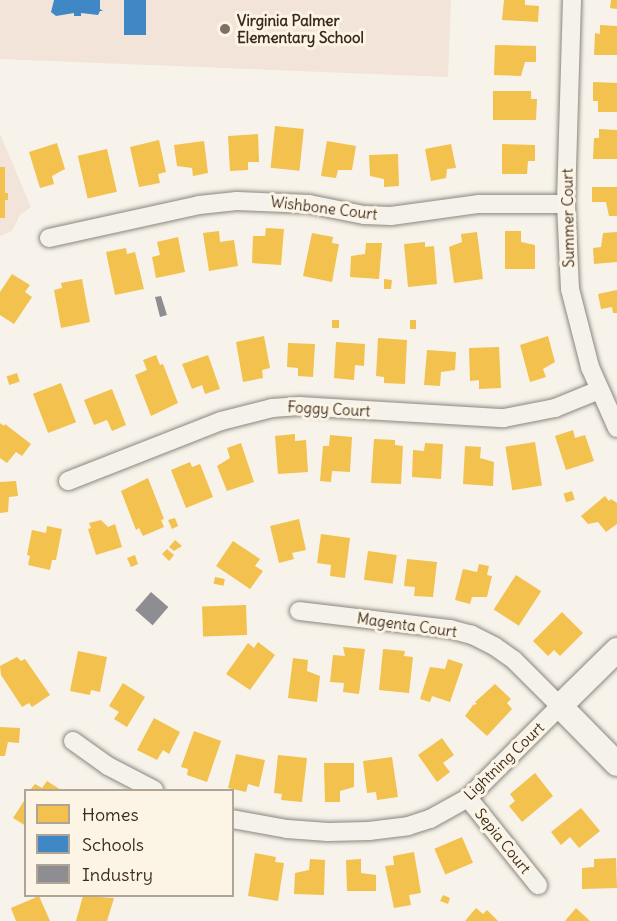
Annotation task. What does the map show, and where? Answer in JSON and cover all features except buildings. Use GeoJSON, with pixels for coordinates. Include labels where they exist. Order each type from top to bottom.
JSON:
{"type":"FeatureCollection","features":[{"type":"Feature","properties":{"kind":"main road"},"geometry":{"type":"LineString","coordinates":[[617,650],[561,706],[617,764]]}},
{"type":"Feature","properties":{"kind":"street","name":"Summer Court"},"geometry":{"type":"LineString","coordinates":[[572,0],[566,204],[570,289],[578,329],[599,390],[617,428]]}},
{"type":"Feature","properties":{"kind":"street","name":"Wishbone Court"},"geometry":{"type":"LineString","coordinates":[[49,238],[199,205],[237,201],[298,203],[391,216],[479,204],[566,204]]}},
{"type":"Feature","properties":{"kind":"street","name":"Foggy Court"},"geometry":{"type":"LineString","coordinates":[[68,481],[220,421],[272,408],[299,406],[504,418],[555,408],[599,390]]}},
{"type":"Feature","properties":{"kind":"street","name":"Magenta Court"},"geometry":{"type":"LineString","coordinates":[[299,611],[450,629],[472,635],[514,660],[561,706]]}},
{"type":"Feature","properties":{"kind":"street","name":"Lightning Court"},"geometry":{"type":"LineString","coordinates":[[234,819],[287,829],[369,831],[408,826],[430,819],[468,798],[561,706]]}},
{"type":"Feature","properties":{"kind":"street"},"geometry":{"type":"LineString","coordinates":[[73,741],[108,766],[152,789]]}},
{"type":"Feature","properties":{"kind":"street","name":"Sepia Court"},"geometry":{"type":"LineString","coordinates":[[468,798],[537,885]]}},
{"type":"Feature","properties":{"kind":"shaded area","name":"Virginia Palmer Elementary School"},"geometry":{"type":"Polygon","coordinates":[[[0,0],[451,0],[448,77],[0,59],[0,0]]]}},
{"type":"Feature","properties":{"kind":"shaded area"},"geometry":{"type":"Polygon","coordinates":[[[0,134],[31,207],[20,215],[12,231],[0,236],[0,134]]]}},
{"type":"Feature","properties":{"kind":"place","name":"Virginia Palmer Elementary School"},"geometry":{"type":"Point","coordinates":[225,29]}}]}
